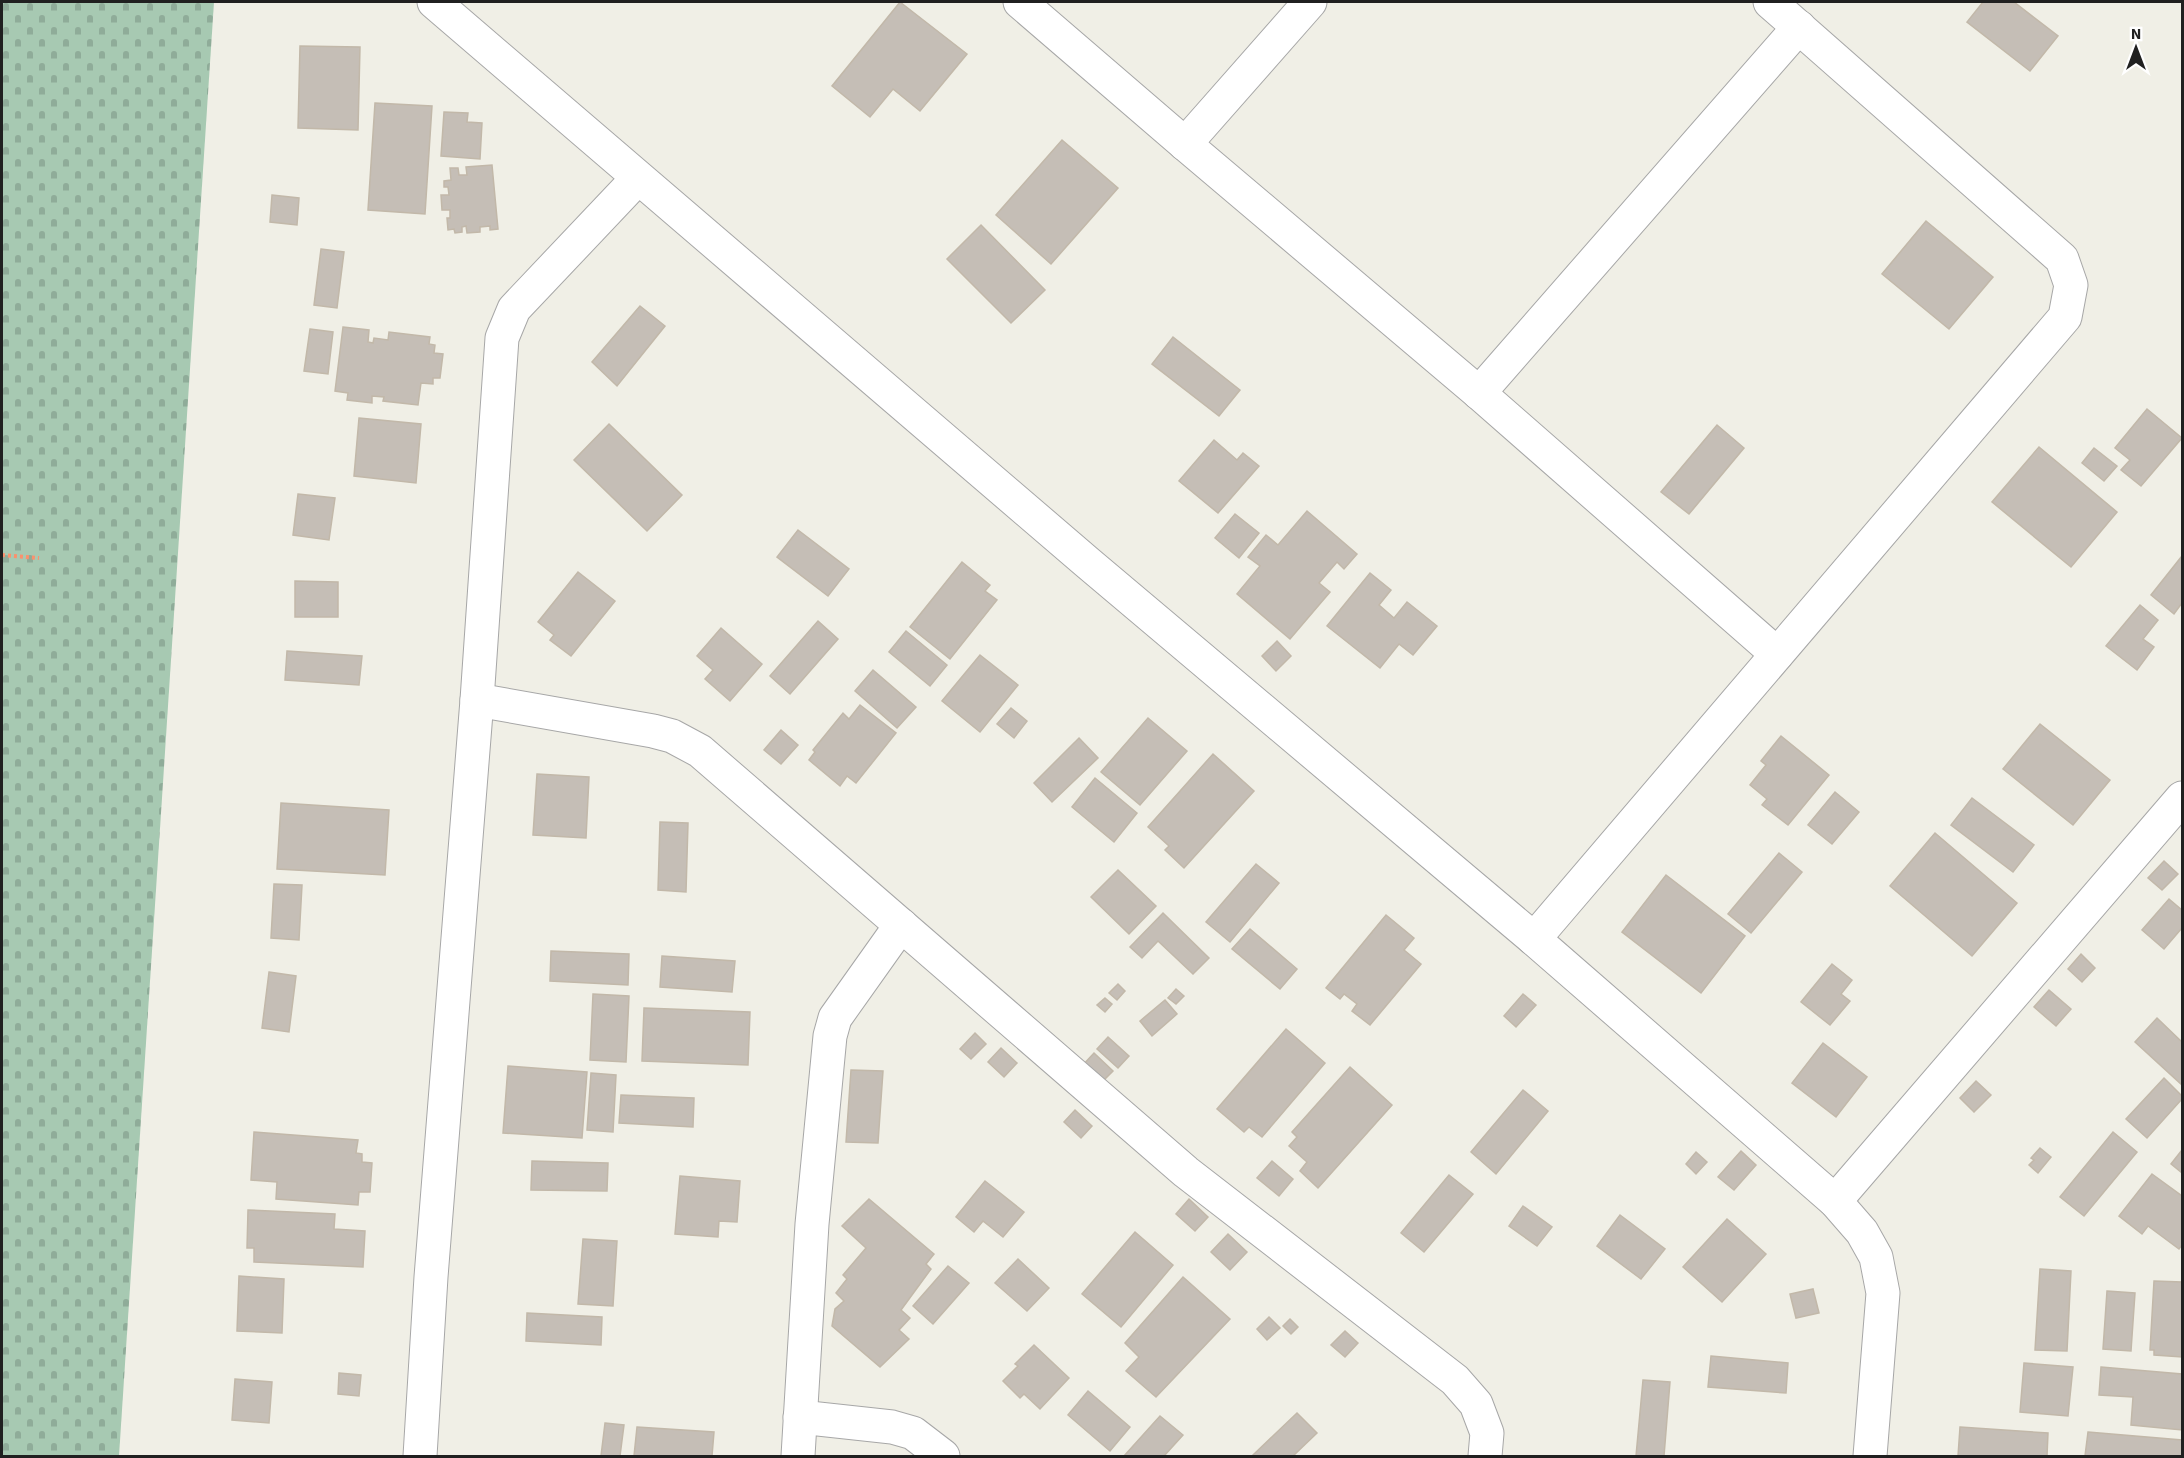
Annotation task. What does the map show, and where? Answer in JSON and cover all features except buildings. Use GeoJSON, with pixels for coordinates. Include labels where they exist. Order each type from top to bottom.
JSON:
{"type":"FeatureCollection","features":[{"type":"Feature","properties":{"kind":"street"},"geometry":{"type":"LineString","coordinates":[[434,2],[1088,563],[1534,939],[1835,1201],[1862,1232],[1876,1257],[1883,1293],[1870,1456]]}},
{"type":"Feature","properties":{"kind":"street"},"geometry":{"type":"LineString","coordinates":[[1020,2],[1479,393],[1777,654]]}},
{"type":"Feature","properties":{"kind":"street"},"geometry":{"type":"LineString","coordinates":[[1185,144],[1310,2]]}},
{"type":"Feature","properties":{"kind":"street"},"geometry":{"type":"LineString","coordinates":[[1534,939],[2065,317],[2071,285],[2062,259],[1770,2]]}},
{"type":"Feature","properties":{"kind":"street"},"geometry":{"type":"LineString","coordinates":[[1479,393],[1800,27]]}},
{"type":"Feature","properties":{"kind":"street"},"geometry":{"type":"LineString","coordinates":[[420,1456],[431,1278],[477,700],[502,338],[514,309],[638,178]]}},
{"type":"Feature","properties":{"kind":"street"},"geometry":{"type":"LineString","coordinates":[[477,700],[653,731],[672,736],[700,751],[1186,1172],[1455,1380],[1476,1404],[1487,1433],[1485,1456]]}},
{"type":"Feature","properties":{"kind":"street"},"geometry":{"type":"LineString","coordinates":[[1835,1201],[2182,798]]}},
{"type":"Feature","properties":{"kind":"street"},"geometry":{"type":"LineString","coordinates":[[798,1456],[812,1224],[830,1036],[835,1018],[902,925]]}},
{"type":"Feature","properties":{"kind":"street"},"geometry":{"type":"LineString","coordinates":[[800,1416],[891,1427],[913,1433],[943,1456]]}},
{"type":"Feature","properties":{"kind":"path"},"geometry":{"type":"LineString","coordinates":[[2,555],[39,558]]}},
{"type":"Feature","properties":{"kind":"green space"},"geometry":{"type":"Polygon","coordinates":[[[2,2],[214,2],[119,1456],[2,1456],[2,2]]]}}]}
